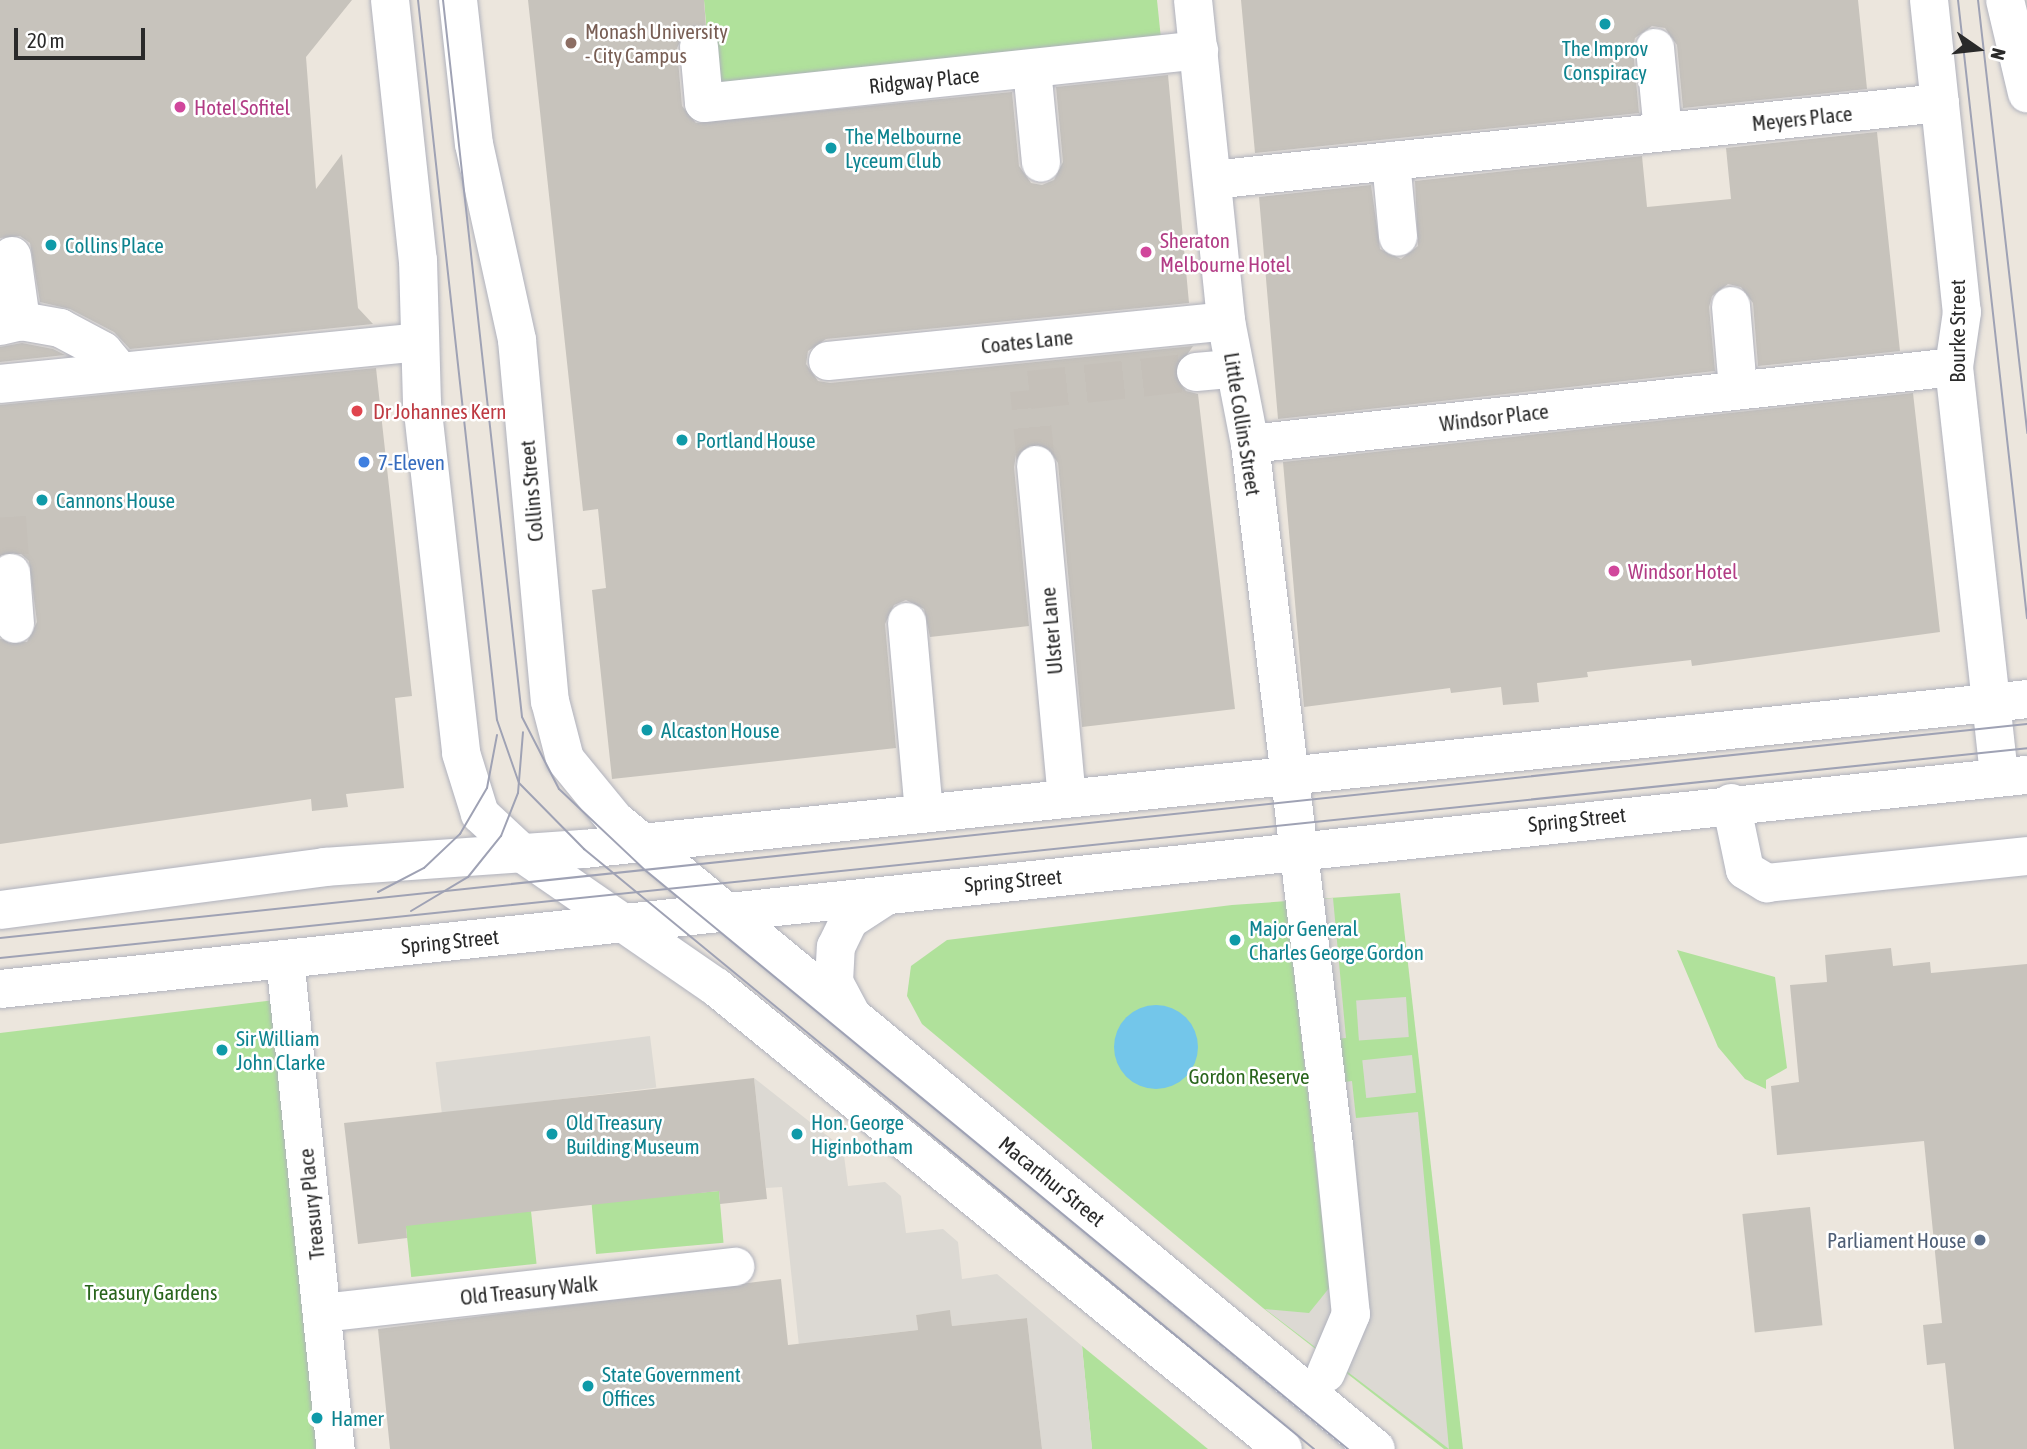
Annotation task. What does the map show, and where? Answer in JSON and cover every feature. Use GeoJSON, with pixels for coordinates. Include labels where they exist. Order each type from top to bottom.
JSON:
{"type":"FeatureCollection","features":[{"type":"Feature","properties":{"kind":"street"},"geometry":{"type":"LineString","coordinates":[[390,0],[418,260],[418,342],[459,735],[463,832],[447,853],[426,860]]}},
{"type":"Feature","properties":{"kind":"street","name":"Collins Street"},"geometry":{"type":"LineString","coordinates":[[458,0],[474,144],[517,340],[556,737],[582,786],[642,842],[728,913]]}},
{"type":"Feature","properties":{"kind":"street","name":"Little Collins Street"},"geometry":{"type":"LineString","coordinates":[[1193,0],[1226,321],[1250,444],[1299,847],[1351,1314],[1326,1373]]}},
{"type":"Feature","properties":{"kind":"street","name":"Bourke Street"},"geometry":{"type":"LineString","coordinates":[[1929,0],[1962,312],[1954,366],[2009,701],[2013,776]]}},
{"type":"Feature","properties":{"kind":"street"},"geometry":{"type":"LineString","coordinates":[[2005,0],[2027,93]]}},
{"type":"Feature","properties":{"kind":"street","name":"Ridgway Place"},"geometry":{"type":"LineString","coordinates":[[699,47],[704,103],[1199,50]]}},
{"type":"Feature","properties":{"kind":"street"},"geometry":{"type":"LineString","coordinates":[[1655,48],[1664,132]]}},
{"type":"Feature","properties":{"kind":"street"},"geometry":{"type":"LineString","coordinates":[[1032,69],[1041,163]]}},
{"type":"Feature","properties":{"kind":"street","name":"Meyers Place"},"geometry":{"type":"LineString","coordinates":[[1212,180],[1940,103]]}},
{"type":"Feature","properties":{"kind":"street"},"geometry":{"type":"LineString","coordinates":[[1391,161],[1398,237]]}},
{"type":"Feature","properties":{"kind":"street"},"geometry":{"type":"LineString","coordinates":[[12,256],[11,324],[61,328],[103,351],[120,371]]}},
{"type":"Feature","properties":{"kind":"street"},"geometry":{"type":"LineString","coordinates":[[1731,306],[1738,389]]}},
{"type":"Feature","properties":{"kind":"street","name":"Coates Lane"},"geometry":{"type":"LineString","coordinates":[[828,361],[1226,321]]}},
{"type":"Feature","properties":{"kind":"street"},"geometry":{"type":"LineString","coordinates":[[0,384],[418,342]]}},
{"type":"Feature","properties":{"kind":"street","name":"Windsor Place"},"geometry":{"type":"LineString","coordinates":[[1250,444],[1954,366]]}},
{"type":"Feature","properties":{"kind":"street"},"geometry":{"type":"LineString","coordinates":[[1196,372],[1234,369]]}},
{"type":"Feature","properties":{"kind":"street","name":"Ulster Lane"},"geometry":{"type":"LineString","coordinates":[[1036,465],[1067,797]]}},
{"type":"Feature","properties":{"kind":"street"},"geometry":{"type":"LineString","coordinates":[[8,581],[15,624]]}},
{"type":"Feature","properties":{"kind":"street"},"geometry":{"type":"LineString","coordinates":[[907,622],[925,813]]}},
{"type":"Feature","properties":{"kind":"street"},"geometry":{"type":"LineString","coordinates":[[0,910],[426,860],[523,854],[2009,701]]}},
{"type":"Feature","properties":{"kind":"street"},"geometry":{"type":"LineString","coordinates":[[459,735],[480,814],[523,854],[716,987],[1283,1449]]}},
{"type":"Feature","properties":{"kind":"street","name":"Spring Street"},"geometry":{"type":"LineString","coordinates":[[0,989],[629,926],[908,890],[1225,860],[1299,847],[2013,776]]}},
{"type":"Feature","properties":{"kind":"street"},"geometry":{"type":"LineString","coordinates":[[1731,803],[1745,870],[1767,883],[2027,856]]}},
{"type":"Feature","properties":{"kind":"street"},"geometry":{"type":"LineString","coordinates":[[853,1017],[834,982],[841,934],[860,909],[908,890]]}},
{"type":"Feature","properties":{"kind":"street","name":"Macarthur Street"},"geometry":{"type":"LineString","coordinates":[[728,913],[1376,1449]]}},
{"type":"Feature","properties":{"kind":"street","name":"Treasury Place"},"geometry":{"type":"LineString","coordinates":[[285,959],[336,1449]]}},
{"type":"Feature","properties":{"kind":"street","name":"Old Treasury Walk"},"geometry":{"type":"LineString","coordinates":[[322,1313],[735,1267]]}},
{"type":"Feature","properties":{"kind":"green space"},"geometry":{"type":"Polygon","coordinates":[[[704,0],[1157,0],[1161,39],[712,90],[704,0]]]}},
{"type":"Feature","properties":{"kind":"green space","name":"Gordon Reserve"},"geometry":{"type":"Polygon","coordinates":[[[1400,893],[1463,1449],[1444,1449],[1263,1308],[922,1024],[907,996],[911,966],[947,940],[1232,905],[1400,893]]]}},
{"type":"Feature","properties":{"kind":"green space"},"geometry":{"type":"Polygon","coordinates":[[[1677,950],[1775,977],[1787,1068],[1766,1080],[1766,1089],[1745,1079],[1718,1047],[1677,950]]]}},
{"type":"Feature","properties":{"kind":"green space","name":"Treasury Gardens"},"geometry":{"type":"Polygon","coordinates":[[[275,1000],[318,1449],[0,1449],[0,1033],[275,1000]]]}},
{"type":"Feature","properties":{"kind":"green space"},"geometry":{"type":"Polygon","coordinates":[[[719,1191],[724,1243],[596,1254],[591,1202],[719,1191]]]}},
{"type":"Feature","properties":{"kind":"green space"},"geometry":{"type":"Polygon","coordinates":[[[531,1211],[537,1264],[411,1277],[406,1224],[531,1211]]]}},
{"type":"Feature","properties":{"kind":"green space"},"geometry":{"type":"Polygon","coordinates":[[[1082,1346],[1208,1449],[1092,1449],[1082,1346]]]}},
{"type":"Feature","properties":{"kind":"shaded area"},"geometry":{"type":"Polygon","coordinates":[[[1333,898],[1346,1038],[1332,1039],[1337,1083],[1352,1081],[1356,1118],[1418,1112],[1449,1449],[1265,1309],[1309,1313],[1330,1287],[1286,902],[1333,898]]]}},
{"type":"Feature","properties":{"kind":"shaded area"},"geometry":{"type":"Polygon","coordinates":[[[1406,997],[1409,1037],[1359,1040],[1356,1000],[1406,997]]]}},
{"type":"Feature","properties":{"kind":"shaded area"},"geometry":{"type":"Polygon","coordinates":[[[650,1036],[656,1088],[442,1114],[436,1062],[650,1036]]]}},
{"type":"Feature","properties":{"kind":"shaded area"},"geometry":{"type":"Polygon","coordinates":[[[1412,1055],[1416,1093],[1366,1098],[1362,1060],[1412,1055]]]}},
{"type":"Feature","properties":{"kind":"shaded area"},"geometry":{"type":"Polygon","coordinates":[[[754,1078],[843,1148],[848,1186],[885,1182],[901,1196],[906,1233],[943,1229],[958,1242],[962,1279],[997,1274],[1082,1346],[1092,1449],[1042,1449],[1027,1318],[952,1326],[950,1311],[916,1315],[918,1330],[846,1338],[810,1449],[782,1187],[766,1188],[754,1078]]]}},
{"type":"Feature","properties":{"kind":"water"},"geometry":{"type":"Polygon","coordinates":[[[1156,1005],[1172,1008],[1186,1017],[1195,1031],[1198,1047],[1195,1063],[1186,1077],[1172,1086],[1156,1089],[1140,1086],[1126,1077],[1117,1063],[1114,1047],[1117,1031],[1126,1017],[1140,1008],[1156,1005]]]}},
{"type":"Feature","properties":{"kind":"building"},"geometry":{"type":"Polygon","coordinates":[[[0,0],[352,0],[306,57],[316,189],[342,154],[358,308],[373,324],[130,349],[114,332],[70,309],[40,302],[30,243],[20,236],[0,238],[0,0]]]}},
{"type":"Feature","properties":{"kind":"building"},"geometry":{"type":"Polygon","coordinates":[[[528,0],[704,0],[706,27],[686,30],[677,48],[682,106],[696,123],[1012,92],[1019,166],[1031,183],[1042,185],[1054,180],[1063,162],[1056,87],[1168,75],[1189,303],[826,339],[808,351],[806,364],[818,381],[830,383],[1193,346],[1174,374],[1186,391],[1198,394],[1235,709],[1082,727],[1058,463],[1046,445],[1033,443],[1016,455],[1014,467],[1029,626],[930,637],[924,609],[906,600],[894,605],[885,624],[896,748],[612,779],[592,590],[606,588],[598,509],[583,511],[528,0]]]}},
{"type":"Feature","properties":{"kind":"building"},"geometry":{"type":"Polygon","coordinates":[[[1241,0],[1858,0],[1867,89],[1683,108],[1677,45],[1665,28],[1652,26],[1635,38],[1633,49],[1639,113],[1255,153],[1241,0]]]}},
{"type":"Feature","properties":{"kind":"building"},"geometry":{"type":"Polygon","coordinates":[[[1877,132],[1900,351],[1758,366],[1753,303],[1741,287],[1728,284],[1712,296],[1709,307],[1715,371],[1278,419],[1259,197],[1371,185],[1380,249],[1401,259],[1418,246],[1415,181],[1642,156],[1647,207],[1731,199],[1726,148],[1877,132]]]}},
{"type":"Feature","properties":{"kind":"building"},"geometry":{"type":"Polygon","coordinates":[[[22,343],[53,349],[65,355],[0,362],[0,347],[22,343]]]}},
{"type":"Feature","properties":{"kind":"building"},"geometry":{"type":"Polygon","coordinates":[[[376,368],[412,696],[395,698],[404,788],[346,794],[348,807],[312,811],[311,799],[0,844],[0,639],[27,642],[37,622],[29,561],[20,553],[0,554],[0,405],[376,368]]]}},
{"type":"Feature","properties":{"kind":"building","name":"Windsor Hotel"},"geometry":{"type":"Polygon","coordinates":[[[1913,393],[1940,632],[1692,666],[1691,660],[1587,672],[1588,677],[1537,683],[1539,702],[1503,705],[1501,687],[1451,693],[1450,688],[1304,707],[1283,462],[1913,393]]]}},
{"type":"Feature","properties":{"kind":"building","name":"Parliament House"},"geometry":{"type":"Polygon","coordinates":[[[1891,948],[1893,966],[1930,962],[1931,973],[2027,964],[2027,1449],[1954,1449],[1945,1363],[1927,1365],[1923,1325],[1942,1323],[1924,1141],[1777,1155],[1771,1086],[1799,1082],[1790,985],[1827,982],[1825,955],[1891,948]]]}},
{"type":"Feature","properties":{"kind":"building"},"geometry":{"type":"Polygon","coordinates":[[[754,1078],[767,1199],[720,1204],[719,1191],[563,1208],[406,1226],[407,1238],[358,1244],[344,1123],[754,1078]]]}},
{"type":"Feature","properties":{"kind":"building"},"geometry":{"type":"Polygon","coordinates":[[[1810,1207],[1822,1325],[1755,1332],[1742,1214],[1810,1207]]]}},
{"type":"Feature","properties":{"kind":"building","name":"State Government Offices"},"geometry":{"type":"Polygon","coordinates":[[[781,1279],[788,1345],[918,1330],[916,1315],[950,1310],[952,1326],[1027,1318],[1042,1449],[390,1449],[378,1329],[781,1279]]]}},
{"type":"Feature","properties":{"kind":"tunnel"},"geometry":{"type":"LineString","coordinates":[[1036,465],[1029,390],[1196,372]]}},
{"type":"Feature","properties":{"kind":"tunnel"},"geometry":{"type":"LineString","coordinates":[[7,517],[11,573]]}},
{"type":"Feature","properties":{"kind":"tram line"},"geometry":{"type":"LineString","coordinates":[[418,0],[497,720],[519,783],[584,849],[1314,1449]]}},
{"type":"Feature","properties":{"kind":"tram line"},"geometry":{"type":"LineString","coordinates":[[443,0],[522,717],[559,789],[645,870],[1348,1449]]}},
{"type":"Feature","properties":{"kind":"tram line"},"geometry":{"type":"LineString","coordinates":[[1958,0],[2027,618]]}},
{"type":"Feature","properties":{"kind":"tram line"},"geometry":{"type":"LineString","coordinates":[[1978,0],[2027,433]]}},
{"type":"Feature","properties":{"kind":"tram line"},"geometry":{"type":"LineString","coordinates":[[0,938],[2027,724]]}},
{"type":"Feature","properties":{"kind":"tram line"},"geometry":{"type":"LineString","coordinates":[[411,911],[468,877],[501,836],[518,793],[523,732]]}},
{"type":"Feature","properties":{"kind":"tram line"},"geometry":{"type":"LineString","coordinates":[[378,892],[424,868],[460,834],[487,788],[497,735]]}},
{"type":"Feature","properties":{"kind":"tram line"},"geometry":{"type":"LineString","coordinates":[[0,958],[2027,748]]}},
{"type":"Feature","properties":{"kind":"place","name":"The Improv Conspiracy"},"geometry":{"type":"Point","coordinates":[1605,24]}},
{"type":"Feature","properties":{"kind":"place","name":"Monash University - City Campus"},"geometry":{"type":"Point","coordinates":[571,43]}},
{"type":"Feature","properties":{"kind":"place","name":"Hotel Sofitel"},"geometry":{"type":"Point","coordinates":[180,107]}},
{"type":"Feature","properties":{"kind":"place","name":"The Melbourne Lyceum Club"},"geometry":{"type":"Point","coordinates":[831,148]}},
{"type":"Feature","properties":{"kind":"place","name":"Collins Place"},"geometry":{"type":"Point","coordinates":[51,245]}},
{"type":"Feature","properties":{"kind":"place","name":"Sheraton Melbourne Hotel"},"geometry":{"type":"Point","coordinates":[1146,252]}},
{"type":"Feature","properties":{"kind":"place","name":"Dr Johannes Kern"},"geometry":{"type":"Point","coordinates":[357,411]}},
{"type":"Feature","properties":{"kind":"place","name":"Portland House"},"geometry":{"type":"Point","coordinates":[682,440]}},
{"type":"Feature","properties":{"kind":"place","name":"7-Eleven"},"geometry":{"type":"Point","coordinates":[364,462]}},
{"type":"Feature","properties":{"kind":"place","name":"Cannons House"},"geometry":{"type":"Point","coordinates":[42,500]}},
{"type":"Feature","properties":{"kind":"place","name":"Windsor Hotel"},"geometry":{"type":"Point","coordinates":[1614,571]}},
{"type":"Feature","properties":{"kind":"place","name":"Alcaston House"},"geometry":{"type":"Point","coordinates":[647,730]}},
{"type":"Feature","properties":{"kind":"place","name":"Major General Charles George Gordon"},"geometry":{"type":"Point","coordinates":[1235,940]}},
{"type":"Feature","properties":{"kind":"place","name":"Sir William John Clarke"},"geometry":{"type":"Point","coordinates":[222,1050]}},
{"type":"Feature","properties":{"kind":"place","name":"Old Treasury Building Museum"},"geometry":{"type":"Point","coordinates":[552,1134]}},
{"type":"Feature","properties":{"kind":"place","name":"Hon. George Higinbotham"},"geometry":{"type":"Point","coordinates":[797,1134]}},
{"type":"Feature","properties":{"kind":"place","name":"Parliament House"},"geometry":{"type":"Point","coordinates":[1980,1240]}},
{"type":"Feature","properties":{"kind":"place","name":"State Government Offices"},"geometry":{"type":"Point","coordinates":[588,1386]}},
{"type":"Feature","properties":{"kind":"place","name":"Hamer"},"geometry":{"type":"Point","coordinates":[317,1418]}}]}
